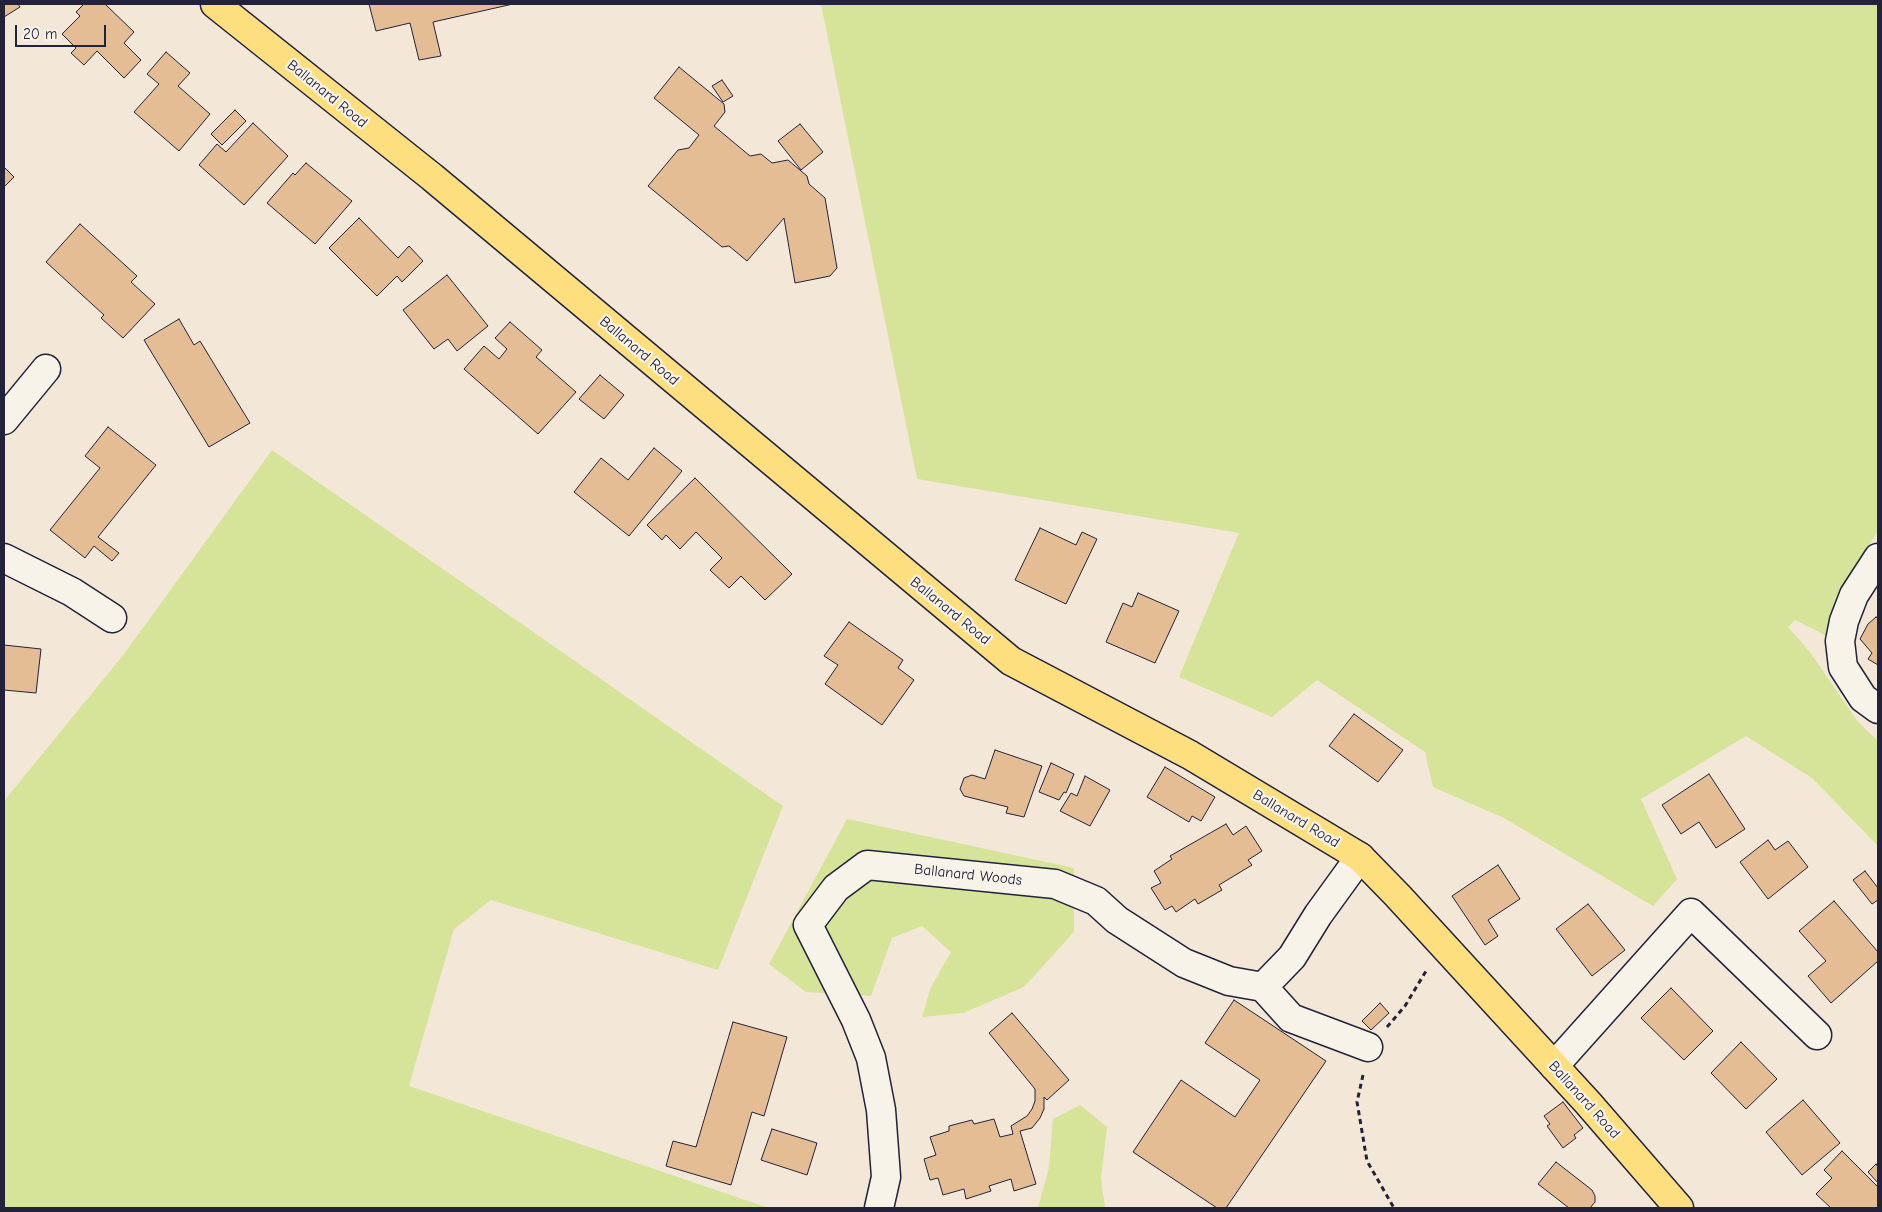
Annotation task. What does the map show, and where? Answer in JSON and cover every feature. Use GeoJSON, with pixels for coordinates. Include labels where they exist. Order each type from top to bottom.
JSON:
{"type":"FeatureCollection","features":[{"type":"Feature","properties":{"kind":"main road","name":"Ballanard Road"},"geometry":{"type":"LineString","coordinates":[[215,4],[432,177],[1011,661],[1190,755],[1360,857],[1404,902],[1588,1103],[1679,1208]]}},
{"type":"Feature","properties":{"kind":"street"},"geometry":{"type":"LineString","coordinates":[[4,420],[46,368]]}},
{"type":"Feature","properties":{"kind":"street"},"geometry":{"type":"LineString","coordinates":[[4,558],[72,592],[112,618]]}},
{"type":"Feature","properties":{"kind":"street"},"geometry":{"type":"LineString","coordinates":[[1878,558],[1854,596],[1844,621],[1840,641],[1843,667],[1863,698],[1878,709]]}},
{"type":"Feature","properties":{"kind":"street"},"geometry":{"type":"LineString","coordinates":[[1360,857],[1318,915],[1292,957],[1263,987],[1291,1018],[1368,1047]]}},
{"type":"Feature","properties":{"kind":"street","name":"Ballanard Woods"},"geometry":{"type":"LineString","coordinates":[[879,1208],[886,1177],[881,1110],[871,1058],[856,1020],[808,925],[836,888],[867,865],[1055,884],[1096,902],[1117,920],[1184,963],[1229,980],[1263,987]]}},
{"type":"Feature","properties":{"kind":"street"},"geometry":{"type":"LineString","coordinates":[[1554,1066],[1691,913],[1817,1035]]}},
{"type":"Feature","properties":{"kind":"green space"},"geometry":{"type":"Polygon","coordinates":[[[821,4],[1878,4],[1878,530],[1861,561],[1846,580],[1835,604],[1829,637],[1795,620],[1788,627],[1810,652],[1858,722],[1878,741],[1878,846],[1812,778],[1746,736],[1641,799],[1677,879],[1653,906],[1504,818],[1433,787],[1425,752],[1317,680],[1272,717],[1179,677],[1239,533],[917,479],[821,4]]]}},
{"type":"Feature","properties":{"kind":"green space"},"geometry":{"type":"Polygon","coordinates":[[[272,450],[783,806],[718,970],[491,900],[454,929],[409,1086],[769,1208],[4,1208],[4,801],[124,654],[272,450]]]}},
{"type":"Feature","properties":{"kind":"green space"},"geometry":{"type":"Polygon","coordinates":[[[847,819],[1074,868],[1074,932],[1024,987],[963,1013],[922,1017],[931,987],[951,952],[922,926],[892,938],[871,996],[806,992],[769,964],[847,819]]]}},
{"type":"Feature","properties":{"kind":"green space"},"geometry":{"type":"Polygon","coordinates":[[[1080,1105],[1107,1127],[1101,1179],[1105,1208],[1038,1208],[1049,1167],[1053,1119],[1080,1105]]]}},
{"type":"Feature","properties":{"kind":"building"},"geometry":{"type":"Polygon","coordinates":[[[4,4],[18,4],[20,7],[4,17],[4,4]]]}},
{"type":"Feature","properties":{"kind":"building"},"geometry":{"type":"Polygon","coordinates":[[[84,4],[105,4],[134,32],[124,43],[141,60],[124,78],[97,51],[84,65],[71,53],[76,48],[62,34],[80,16],[76,12],[84,4]]]}},
{"type":"Feature","properties":{"kind":"building"},"geometry":{"type":"Polygon","coordinates":[[[369,4],[513,4],[433,22],[441,56],[419,60],[410,23],[376,31],[369,4]]]}},
{"type":"Feature","properties":{"kind":"building"},"geometry":{"type":"Polygon","coordinates":[[[166,52],[190,73],[178,86],[210,114],[179,151],[134,112],[159,84],[147,74],[166,52]]]}},
{"type":"Feature","properties":{"kind":"building"},"geometry":{"type":"Polygon","coordinates":[[[679,67],[724,104],[725,112],[714,126],[750,156],[761,154],[772,163],[788,160],[807,176],[809,184],[825,198],[837,268],[830,276],[795,283],[784,218],[747,261],[729,246],[722,247],[648,186],[678,150],[689,148],[699,135],[654,98],[679,67]]]}},
{"type":"Feature","properties":{"kind":"building"},"geometry":{"type":"Polygon","coordinates":[[[722,80],[733,96],[723,102],[712,86],[722,80]]]}},
{"type":"Feature","properties":{"kind":"building"},"geometry":{"type":"Polygon","coordinates":[[[235,110],[246,121],[222,145],[211,134],[235,110]]]}},
{"type":"Feature","properties":{"kind":"building"},"geometry":{"type":"Polygon","coordinates":[[[253,123],[288,156],[244,205],[199,165],[217,144],[226,152],[253,123]]]}},
{"type":"Feature","properties":{"kind":"building"},"geometry":{"type":"Polygon","coordinates":[[[800,124],[823,152],[801,170],[778,141],[800,124]]]}},
{"type":"Feature","properties":{"kind":"building"},"geometry":{"type":"Polygon","coordinates":[[[306,163],[352,201],[315,244],[267,203],[293,173],[295,175],[306,163]]]}},
{"type":"Feature","properties":{"kind":"building"},"geometry":{"type":"Polygon","coordinates":[[[4,167],[14,177],[4,187],[4,167]]]}},
{"type":"Feature","properties":{"kind":"building"},"geometry":{"type":"Polygon","coordinates":[[[359,218],[398,258],[409,246],[423,261],[402,282],[397,276],[377,296],[329,248],[359,218]]]}},
{"type":"Feature","properties":{"kind":"building"},"geometry":{"type":"Polygon","coordinates":[[[80,224],[137,276],[131,282],[155,304],[123,338],[101,318],[104,315],[46,262],[80,224]]]}},
{"type":"Feature","properties":{"kind":"building"},"geometry":{"type":"Polygon","coordinates":[[[447,275],[488,326],[457,351],[448,339],[434,349],[403,310],[447,275]]]}},
{"type":"Feature","properties":{"kind":"building"},"geometry":{"type":"Polygon","coordinates":[[[179,319],[194,345],[200,341],[250,423],[209,447],[144,340],[179,319]]]}},
{"type":"Feature","properties":{"kind":"building"},"geometry":{"type":"Polygon","coordinates":[[[510,322],[542,350],[536,357],[576,392],[538,434],[464,369],[484,346],[499,359],[507,349],[495,338],[510,322]]]}},
{"type":"Feature","properties":{"kind":"building"},"geometry":{"type":"Polygon","coordinates":[[[600,375],[624,395],[604,419],[579,399],[600,375]]]}},
{"type":"Feature","properties":{"kind":"building"},"geometry":{"type":"Polygon","coordinates":[[[108,427],[156,465],[98,537],[119,553],[112,561],[94,546],[85,558],[50,530],[100,468],[85,456],[108,427]]]}},
{"type":"Feature","properties":{"kind":"building"},"geometry":{"type":"Polygon","coordinates":[[[654,448],[682,471],[629,536],[574,492],[601,458],[628,480],[654,448]]]}},
{"type":"Feature","properties":{"kind":"building"},"geometry":{"type":"Polygon","coordinates":[[[695,478],[792,574],[765,600],[741,576],[729,588],[710,570],[722,558],[696,532],[680,549],[666,535],[662,540],[647,525],[695,478]]]}},
{"type":"Feature","properties":{"kind":"building"},"geometry":{"type":"Polygon","coordinates":[[[1040,528],[1076,545],[1082,532],[1097,539],[1066,604],[1015,580],[1040,528]]]}},
{"type":"Feature","properties":{"kind":"building"},"geometry":{"type":"Polygon","coordinates":[[[1138,593],[1179,611],[1155,663],[1106,642],[1123,603],[1132,607],[1138,593]]]}},
{"type":"Feature","properties":{"kind":"building"},"geometry":{"type":"Polygon","coordinates":[[[1876,617],[1878,618],[1878,665],[1868,659],[1872,653],[1860,639],[1868,624],[1876,617]]]}},
{"type":"Feature","properties":{"kind":"building"},"geometry":{"type":"Polygon","coordinates":[[[849,622],[903,660],[898,668],[914,680],[882,725],[825,684],[838,665],[824,656],[849,622]]]}},
{"type":"Feature","properties":{"kind":"building"},"geometry":{"type":"Polygon","coordinates":[[[4,645],[41,649],[36,693],[4,690],[4,645]]]}},
{"type":"Feature","properties":{"kind":"building"},"geometry":{"type":"Polygon","coordinates":[[[1354,714],[1403,750],[1378,782],[1329,746],[1354,714]]]}},
{"type":"Feature","properties":{"kind":"building"},"geometry":{"type":"Polygon","coordinates":[[[995,750],[1042,766],[1024,817],[1006,813],[1008,807],[964,796],[960,789],[964,778],[972,775],[985,779],[995,750]]]}},
{"type":"Feature","properties":{"kind":"building"},"geometry":{"type":"Polygon","coordinates":[[[1051,763],[1074,774],[1066,793],[1064,792],[1059,800],[1039,792],[1051,763]]]}},
{"type":"Feature","properties":{"kind":"building"},"geometry":{"type":"Polygon","coordinates":[[[1165,767],[1215,797],[1201,821],[1192,816],[1189,822],[1147,797],[1165,767]]]}},
{"type":"Feature","properties":{"kind":"building"},"geometry":{"type":"Polygon","coordinates":[[[1709,774],[1745,829],[1716,848],[1699,822],[1681,834],[1662,805],[1709,774]]]}},
{"type":"Feature","properties":{"kind":"building"},"geometry":{"type":"Polygon","coordinates":[[[1085,776],[1110,790],[1090,826],[1060,811],[1071,793],[1077,796],[1085,776]]]}},
{"type":"Feature","properties":{"kind":"building"},"geometry":{"type":"Polygon","coordinates":[[[1226,824],[1233,835],[1246,826],[1262,851],[1248,860],[1252,865],[1219,885],[1222,890],[1198,904],[1195,899],[1176,912],[1172,906],[1165,910],[1151,888],[1161,883],[1154,871],[1172,859],[1170,856],[1226,824]]]}},
{"type":"Feature","properties":{"kind":"building"},"geometry":{"type":"Polygon","coordinates":[[[1768,840],[1775,850],[1788,841],[1808,867],[1768,899],[1740,862],[1768,840]]]}},
{"type":"Feature","properties":{"kind":"building"},"geometry":{"type":"Polygon","coordinates":[[[1498,865],[1520,899],[1488,920],[1498,936],[1485,945],[1452,896],[1498,865]]]}},
{"type":"Feature","properties":{"kind":"building"},"geometry":{"type":"Polygon","coordinates":[[[1865,871],[1878,888],[1878,900],[1872,904],[1853,880],[1865,871]]]}},
{"type":"Feature","properties":{"kind":"building"},"geometry":{"type":"Polygon","coordinates":[[[1834,901],[1878,952],[1878,961],[1831,1003],[1808,976],[1826,961],[1799,931],[1834,901]]]}},
{"type":"Feature","properties":{"kind":"building"},"geometry":{"type":"Polygon","coordinates":[[[1588,904],[1625,950],[1592,976],[1556,929],[1588,904]]]}},
{"type":"Feature","properties":{"kind":"building"},"geometry":{"type":"Polygon","coordinates":[[[1671,988],[1713,1031],[1684,1060],[1641,1018],[1671,988]]]}},
{"type":"Feature","properties":{"kind":"building"},"geometry":{"type":"Polygon","coordinates":[[[1234,1000],[1326,1061],[1226,1208],[1217,1208],[1133,1152],[1181,1080],[1235,1117],[1260,1080],[1205,1043],[1234,1000]]]}},
{"type":"Feature","properties":{"kind":"building"},"geometry":{"type":"Polygon","coordinates":[[[1380,1003],[1389,1013],[1371,1030],[1362,1021],[1380,1003]]]}},
{"type":"Feature","properties":{"kind":"building"},"geometry":{"type":"Polygon","coordinates":[[[1012,1013],[1069,1080],[1047,1100],[1044,1097],[1044,1109],[1032,1128],[1020,1131],[1036,1184],[1014,1191],[1011,1179],[989,1186],[991,1191],[966,1199],[964,1189],[943,1195],[938,1178],[930,1180],[924,1159],[936,1155],[930,1137],[949,1131],[949,1126],[972,1120],[974,1124],[994,1119],[1000,1137],[1013,1134],[1011,1126],[1027,1116],[1032,1109],[1035,1101],[1035,1089],[989,1033],[1012,1013]]]}},
{"type":"Feature","properties":{"kind":"building"},"geometry":{"type":"Polygon","coordinates":[[[733,1022],[787,1037],[764,1116],[752,1112],[731,1185],[666,1166],[673,1141],[696,1147],[733,1022]]]}},
{"type":"Feature","properties":{"kind":"building"},"geometry":{"type":"Polygon","coordinates":[[[1741,1042],[1777,1079],[1746,1109],[1711,1073],[1741,1042]]]}},
{"type":"Feature","properties":{"kind":"building"},"geometry":{"type":"Polygon","coordinates":[[[1803,1100],[1840,1143],[1802,1175],[1766,1132],[1803,1100]]]}},
{"type":"Feature","properties":{"kind":"building"},"geometry":{"type":"Polygon","coordinates":[[[1563,1102],[1583,1128],[1574,1135],[1576,1138],[1563,1148],[1547,1126],[1550,1124],[1544,1116],[1563,1102]]]}},
{"type":"Feature","properties":{"kind":"building"},"geometry":{"type":"Polygon","coordinates":[[[772,1129],[817,1143],[807,1175],[761,1160],[772,1129]]]}},
{"type":"Feature","properties":{"kind":"building"},"geometry":{"type":"Polygon","coordinates":[[[1842,1151],[1878,1187],[1878,1208],[1831,1208],[1816,1194],[1832,1178],[1824,1170],[1842,1151]]]}},
{"type":"Feature","properties":{"kind":"building"},"geometry":{"type":"Polygon","coordinates":[[[1556,1162],[1592,1190],[1595,1202],[1590,1208],[1569,1208],[1538,1184],[1556,1162]]]}},
{"type":"Feature","properties":{"kind":"building"},"geometry":{"type":"Polygon","coordinates":[[[1876,1164],[1878,1167],[1878,1183],[1868,1172],[1876,1164]]]}}]}
